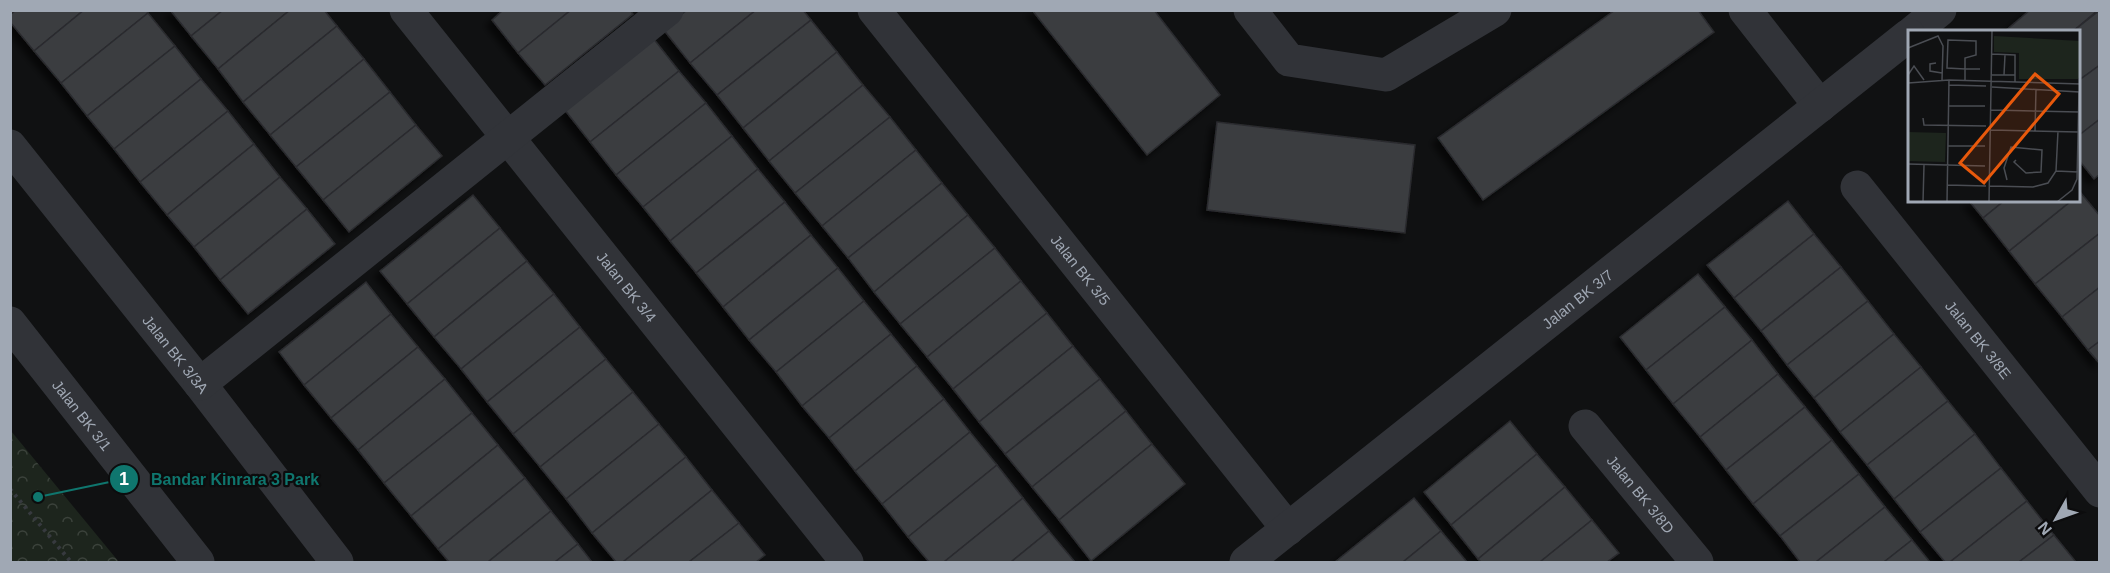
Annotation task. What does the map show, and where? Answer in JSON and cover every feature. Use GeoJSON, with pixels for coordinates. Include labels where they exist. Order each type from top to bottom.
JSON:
{"type":"FeatureCollection","features":[{"type":"Feature","properties":{"kind":"street","name":"Jalan BK 3/4"},"geometry":{"type":"LineString","coordinates":[[406,10],[847,562]]}},
{"type":"Feature","properties":{"kind":"street"},"geometry":{"type":"LineString","coordinates":[[200,384],[667,10]]}},
{"type":"Feature","properties":{"kind":"street","name":"Jalan BK 3/5"},"geometry":{"type":"LineString","coordinates":[[874,10],[1288,529]]}},
{"type":"Feature","properties":{"kind":"street"},"geometry":{"type":"LineString","coordinates":[[1250,10],[1289,60],[1386,75],[1495,10]]}},
{"type":"Feature","properties":{"kind":"street"},"geometry":{"type":"LineString","coordinates":[[1745,10],[1820,106]]}},
{"type":"Feature","properties":{"kind":"street"},"geometry":{"type":"LineString","coordinates":[[1915,30],[1940,10]]}},
{"type":"Feature","properties":{"kind":"street","name":"Jalan BK 3/7"},"geometry":{"type":"LineString","coordinates":[[1246,562],[1908,36]]}},
{"type":"Feature","properties":{"kind":"street","name":"Jalan BK 3/3A"},"geometry":{"type":"LineString","coordinates":[[10,146],[200,384],[337,562]]}},
{"type":"Feature","properties":{"kind":"street","name":"Jalan BK 3/8E"},"geometry":{"type":"LineString","coordinates":[[1857,187],[2100,491]]}},
{"type":"Feature","properties":{"kind":"street","name":"Jalan BK 3/1"},"geometry":{"type":"LineString","coordinates":[[10,323],[198,562]]}},
{"type":"Feature","properties":{"kind":"street","name":"Jalan BK 3/8D"},"geometry":{"type":"LineString","coordinates":[[1585,426],[1697,562]]}},
{"type":"Feature","properties":{"kind":"path"},"geometry":{"type":"LineString","coordinates":[[10,489],[71,562]]}},
{"type":"Feature","properties":{"kind":"green space"},"geometry":{"type":"Polygon","coordinates":[[[11,431],[119,562],[11,562],[11,431]]]}},
{"type":"Feature","properties":{"kind":"building"},"geometry":{"type":"Polygon","coordinates":[[[16,10],[84,10],[34,51],[10,22],[10,15],[16,10]]]}},
{"type":"Feature","properties":{"kind":"building"},"geometry":{"type":"Polygon","coordinates":[[[84,10],[146,10],[148,13],[61,83],[34,51],[84,10]]]}},
{"type":"Feature","properties":{"kind":"building"},"geometry":{"type":"Polygon","coordinates":[[[170,10],[223,10],[191,36],[170,10]]]}},
{"type":"Feature","properties":{"kind":"building"},"geometry":{"type":"Polygon","coordinates":[[[223,10],[290,10],[218,69],[191,36],[223,10]]]}},
{"type":"Feature","properties":{"kind":"building"},"geometry":{"type":"Polygon","coordinates":[[[290,10],[324,10],[337,26],[243,102],[218,69],[290,10]]]}},
{"type":"Feature","properties":{"kind":"building"},"geometry":{"type":"Polygon","coordinates":[[[503,10],[571,10],[518,53],[492,20],[503,10]]]}},
{"type":"Feature","properties":{"kind":"building"},"geometry":{"type":"Polygon","coordinates":[[[571,10],[630,10],[633,14],[545,85],[518,53],[571,10]]]}},
{"type":"Feature","properties":{"kind":"building"},"geometry":{"type":"Polygon","coordinates":[[[687,10],[756,10],[690,63],[663,29],[687,10]]]}},
{"type":"Feature","properties":{"kind":"building"},"geometry":{"type":"Polygon","coordinates":[[[756,10],[803,10],[811,20],[717,95],[690,63],[756,10]]]}},
{"type":"Feature","properties":{"kind":"building"},"geometry":{"type":"Polygon","coordinates":[[[1032,10],[1154,10],[1220,95],[1147,155],[1032,10]]]}},
{"type":"Feature","properties":{"kind":"building"},"geometry":{"type":"Polygon","coordinates":[[[1615,10],[1698,10],[1714,32],[1483,200],[1438,138],[1615,10]]]}},
{"type":"Feature","properties":{"kind":"building"},"geometry":{"type":"Polygon","coordinates":[[[2030,10],[2098,10],[2074,30],[2006,30],[2030,10]]]}},
{"type":"Feature","properties":{"kind":"building"},"geometry":{"type":"Polygon","coordinates":[[[2100,10],[2100,65],[2080,80],[2080,30],[2075,30],[2100,10]]]}},
{"type":"Feature","properties":{"kind":"building"},"geometry":{"type":"Polygon","coordinates":[[[148,13],[175,46],[87,116],[61,83],[148,13]]]}},
{"type":"Feature","properties":{"kind":"building"},"geometry":{"type":"Polygon","coordinates":[[[811,20],[837,52],[743,128],[717,95],[811,20]]]}},
{"type":"Feature","properties":{"kind":"building"},"geometry":{"type":"Polygon","coordinates":[[[337,26],[364,59],[270,135],[243,102],[337,26]]]}},
{"type":"Feature","properties":{"kind":"building"},"geometry":{"type":"Polygon","coordinates":[[[653,38],[679,71],[590,142],[564,109],[653,38]]]}},
{"type":"Feature","properties":{"kind":"building"},"geometry":{"type":"Polygon","coordinates":[[[175,46],[201,79],[114,149],[87,116],[175,46]]]}},
{"type":"Feature","properties":{"kind":"building"},"geometry":{"type":"Polygon","coordinates":[[[837,52],[863,85],[769,161],[743,128],[837,52]]]}},
{"type":"Feature","properties":{"kind":"building"},"geometry":{"type":"Polygon","coordinates":[[[364,59],[390,92],[296,167],[270,135],[364,59]]]}},
{"type":"Feature","properties":{"kind":"building"},"geometry":{"type":"Polygon","coordinates":[[[2100,65],[2100,119],[2080,134],[2080,80],[2100,65]]]}},
{"type":"Feature","properties":{"kind":"building"},"geometry":{"type":"Polygon","coordinates":[[[679,71],[706,103],[616,175],[590,142],[679,71]]]}},
{"type":"Feature","properties":{"kind":"building"},"geometry":{"type":"Polygon","coordinates":[[[201,79],[228,111],[140,182],[114,149],[201,79]]]}},
{"type":"Feature","properties":{"kind":"building"},"geometry":{"type":"Polygon","coordinates":[[[863,85],[890,117],[795,193],[769,161],[863,85]]]}},
{"type":"Feature","properties":{"kind":"building"},"geometry":{"type":"Polygon","coordinates":[[[390,92],[416,125],[323,200],[296,167],[390,92]]]}},
{"type":"Feature","properties":{"kind":"building"},"geometry":{"type":"Polygon","coordinates":[[[706,103],[732,136],[643,207],[616,175],[706,103]]]}},
{"type":"Feature","properties":{"kind":"building"},"geometry":{"type":"Polygon","coordinates":[[[228,111],[254,144],[167,215],[140,182],[228,111]]]}},
{"type":"Feature","properties":{"kind":"building"},"geometry":{"type":"Polygon","coordinates":[[[890,117],[916,150],[822,226],[795,193],[890,117]]]}},
{"type":"Feature","properties":{"kind":"building"},"geometry":{"type":"Polygon","coordinates":[[[2100,119],[2100,174],[2094,179],[2080,162],[2080,134],[2100,119]]]}},
{"type":"Feature","properties":{"kind":"building"},"geometry":{"type":"Polygon","coordinates":[[[1217,122],[1415,145],[1405,233],[1207,210],[1217,122]]]}},
{"type":"Feature","properties":{"kind":"building"},"geometry":{"type":"Polygon","coordinates":[[[416,125],[442,156],[349,232],[323,200],[416,125]]]}},
{"type":"Feature","properties":{"kind":"building"},"geometry":{"type":"Polygon","coordinates":[[[732,136],[758,169],[670,241],[643,207],[732,136]]]}},
{"type":"Feature","properties":{"kind":"building"},"geometry":{"type":"Polygon","coordinates":[[[254,144],[280,177],[194,247],[167,215],[254,144]]]}},
{"type":"Feature","properties":{"kind":"building"},"geometry":{"type":"Polygon","coordinates":[[[916,150],[942,183],[848,258],[822,226],[916,150]]]}},
{"type":"Feature","properties":{"kind":"building"},"geometry":{"type":"Polygon","coordinates":[[[758,169],[785,202],[696,273],[670,241],[758,169]]]}},
{"type":"Feature","properties":{"kind":"building"},"geometry":{"type":"Polygon","coordinates":[[[280,177],[307,209],[220,280],[194,247],[280,177]]]}},
{"type":"Feature","properties":{"kind":"building"},"geometry":{"type":"Polygon","coordinates":[[[942,183],[968,215],[874,292],[848,258],[942,183]]]}},
{"type":"Feature","properties":{"kind":"building"},"geometry":{"type":"Polygon","coordinates":[[[2081,193],[2100,216],[2100,233],[2035,284],[2009,251],[2070,202],[2080,202],[2081,193]]]}},
{"type":"Feature","properties":{"kind":"building"},"geometry":{"type":"Polygon","coordinates":[[[473,195],[500,228],[407,304],[380,271],[473,195]]]}},
{"type":"Feature","properties":{"kind":"building"},"geometry":{"type":"Polygon","coordinates":[[[1788,201],[1814,234],[1734,298],[1707,265],[1788,201]]]}},
{"type":"Feature","properties":{"kind":"building"},"geometry":{"type":"Polygon","coordinates":[[[785,202],[811,235],[723,307],[696,273],[785,202]]]}},
{"type":"Feature","properties":{"kind":"building"},"geometry":{"type":"Polygon","coordinates":[[[1970,202],[2003,202],[1983,218],[1970,202]]]}},
{"type":"Feature","properties":{"kind":"building"},"geometry":{"type":"Polygon","coordinates":[[[2003,202],[2070,202],[2009,251],[1983,218],[2003,202]]]}},
{"type":"Feature","properties":{"kind":"building"},"geometry":{"type":"Polygon","coordinates":[[[307,209],[335,244],[248,314],[220,280],[307,209]]]}},
{"type":"Feature","properties":{"kind":"building"},"geometry":{"type":"Polygon","coordinates":[[[968,215],[995,248],[900,324],[874,292],[968,215]]]}},
{"type":"Feature","properties":{"kind":"building"},"geometry":{"type":"Polygon","coordinates":[[[500,228],[527,261],[434,337],[407,304],[500,228]]]}},
{"type":"Feature","properties":{"kind":"building"},"geometry":{"type":"Polygon","coordinates":[[[2100,233],[2100,287],[2062,317],[2035,284],[2100,233]]]}},
{"type":"Feature","properties":{"kind":"building"},"geometry":{"type":"Polygon","coordinates":[[[1814,234],[1841,267],[1761,331],[1734,298],[1814,234]]]}},
{"type":"Feature","properties":{"kind":"building"},"geometry":{"type":"Polygon","coordinates":[[[811,235],[838,268],[749,340],[723,307],[811,235]]]}},
{"type":"Feature","properties":{"kind":"building"},"geometry":{"type":"Polygon","coordinates":[[[995,248],[1021,281],[927,357],[900,324],[995,248]]]}},
{"type":"Feature","properties":{"kind":"building"},"geometry":{"type":"Polygon","coordinates":[[[527,261],[554,294],[461,369],[434,337],[527,261]]]}},
{"type":"Feature","properties":{"kind":"building"},"geometry":{"type":"Polygon","coordinates":[[[1841,267],[1868,301],[1787,365],[1761,331],[1841,267]]]}},
{"type":"Feature","properties":{"kind":"building"},"geometry":{"type":"Polygon","coordinates":[[[838,268],[864,301],[776,372],[749,340],[838,268]]]}},
{"type":"Feature","properties":{"kind":"building"},"geometry":{"type":"Polygon","coordinates":[[[1698,274],[1725,307],[1646,370],[1620,337],[1698,274]]]}},
{"type":"Feature","properties":{"kind":"building"},"geometry":{"type":"Polygon","coordinates":[[[1021,281],[1047,313],[953,389],[927,357],[1021,281]]]}},
{"type":"Feature","properties":{"kind":"building"},"geometry":{"type":"Polygon","coordinates":[[[366,282],[391,314],[304,385],[279,352],[366,282]]]}},
{"type":"Feature","properties":{"kind":"building"},"geometry":{"type":"Polygon","coordinates":[[[2100,287],[2100,341],[2088,350],[2062,317],[2100,287]]]}},
{"type":"Feature","properties":{"kind":"building"},"geometry":{"type":"Polygon","coordinates":[[[554,294],[580,327],[487,402],[461,369],[554,294]]]}},
{"type":"Feature","properties":{"kind":"building"},"geometry":{"type":"Polygon","coordinates":[[[864,301],[891,334],[802,406],[776,372],[864,301]]]}},
{"type":"Feature","properties":{"kind":"building"},"geometry":{"type":"Polygon","coordinates":[[[1868,301],[1894,334],[1814,398],[1787,365],[1868,301]]]}},
{"type":"Feature","properties":{"kind":"building"},"geometry":{"type":"Polygon","coordinates":[[[1725,307],[1752,340],[1673,404],[1646,370],[1725,307]]]}},
{"type":"Feature","properties":{"kind":"building"},"geometry":{"type":"Polygon","coordinates":[[[1047,313],[1073,346],[979,422],[953,389],[1047,313]]]}},
{"type":"Feature","properties":{"kind":"building"},"geometry":{"type":"Polygon","coordinates":[[[391,314],[418,347],[331,418],[304,385],[391,314]]]}},
{"type":"Feature","properties":{"kind":"building"},"geometry":{"type":"Polygon","coordinates":[[[580,327],[606,359],[513,434],[487,402],[580,327]]]}},
{"type":"Feature","properties":{"kind":"building"},"geometry":{"type":"Polygon","coordinates":[[[891,334],[917,366],[829,438],[802,406],[891,334]]]}},
{"type":"Feature","properties":{"kind":"building"},"geometry":{"type":"Polygon","coordinates":[[[1894,334],[1921,367],[1840,432],[1814,398],[1894,334]]]}},
{"type":"Feature","properties":{"kind":"building"},"geometry":{"type":"Polygon","coordinates":[[[1752,340],[1778,374],[1700,437],[1673,404],[1752,340]]]}},
{"type":"Feature","properties":{"kind":"building"},"geometry":{"type":"Polygon","coordinates":[[[2100,341],[2100,364],[2088,350],[2100,341]]]}},
{"type":"Feature","properties":{"kind":"building"},"geometry":{"type":"Polygon","coordinates":[[[1073,346],[1100,379],[1005,454],[979,422],[1073,346]]]}},
{"type":"Feature","properties":{"kind":"building"},"geometry":{"type":"Polygon","coordinates":[[[418,347],[445,379],[358,450],[331,418],[418,347]]]}},
{"type":"Feature","properties":{"kind":"building"},"geometry":{"type":"Polygon","coordinates":[[[606,359],[633,392],[540,467],[513,434],[606,359]]]}},
{"type":"Feature","properties":{"kind":"building"},"geometry":{"type":"Polygon","coordinates":[[[917,366],[944,399],[855,471],[829,438],[917,366]]]}},
{"type":"Feature","properties":{"kind":"building"},"geometry":{"type":"Polygon","coordinates":[[[1921,367],[1948,401],[1867,465],[1840,432],[1921,367]]]}},
{"type":"Feature","properties":{"kind":"building"},"geometry":{"type":"Polygon","coordinates":[[[1778,374],[1805,407],[1726,470],[1700,437],[1778,374]]]}},
{"type":"Feature","properties":{"kind":"building"},"geometry":{"type":"Polygon","coordinates":[[[445,379],[472,413],[384,483],[358,450],[445,379]]]}},
{"type":"Feature","properties":{"kind":"building"},"geometry":{"type":"Polygon","coordinates":[[[1100,379],[1126,411],[1032,487],[1005,454],[1100,379]]]}},
{"type":"Feature","properties":{"kind":"building"},"geometry":{"type":"Polygon","coordinates":[[[633,392],[659,424],[566,499],[540,467],[633,392]]]}},
{"type":"Feature","properties":{"kind":"building"},"geometry":{"type":"Polygon","coordinates":[[[944,399],[970,432],[882,504],[855,471],[944,399]]]}},
{"type":"Feature","properties":{"kind":"building"},"geometry":{"type":"Polygon","coordinates":[[[1948,401],[1975,434],[1894,499],[1867,465],[1948,401]]]}},
{"type":"Feature","properties":{"kind":"building"},"geometry":{"type":"Polygon","coordinates":[[[1805,407],[1832,440],[1753,504],[1726,470],[1805,407]]]}},
{"type":"Feature","properties":{"kind":"building"},"geometry":{"type":"Polygon","coordinates":[[[1126,411],[1152,444],[1059,520],[1032,487],[1126,411]]]}},
{"type":"Feature","properties":{"kind":"building"},"geometry":{"type":"Polygon","coordinates":[[[472,413],[498,445],[411,516],[384,483],[472,413]]]}},
{"type":"Feature","properties":{"kind":"building"},"geometry":{"type":"Polygon","coordinates":[[[1510,421],[1537,454],[1451,525],[1424,492],[1510,421]]]}},
{"type":"Feature","properties":{"kind":"building"},"geometry":{"type":"Polygon","coordinates":[[[659,424],[686,457],[592,533],[566,499],[659,424]]]}},
{"type":"Feature","properties":{"kind":"building"},"geometry":{"type":"Polygon","coordinates":[[[970,432],[997,465],[908,537],[882,504],[970,432]]]}},
{"type":"Feature","properties":{"kind":"building"},"geometry":{"type":"Polygon","coordinates":[[[1975,434],[2001,468],[1920,532],[1894,499],[1975,434]]]}},
{"type":"Feature","properties":{"kind":"building"},"geometry":{"type":"Polygon","coordinates":[[[1832,440],[1859,474],[1780,536],[1753,504],[1832,440]]]}},
{"type":"Feature","properties":{"kind":"building"},"geometry":{"type":"Polygon","coordinates":[[[1152,444],[1185,484],[1091,561],[1059,520],[1152,444]]]}},
{"type":"Feature","properties":{"kind":"building"},"geometry":{"type":"Polygon","coordinates":[[[498,445],[525,478],[438,549],[411,516],[498,445]]]}},
{"type":"Feature","properties":{"kind":"building"},"geometry":{"type":"Polygon","coordinates":[[[1537,454],[1565,487],[1478,559],[1451,525],[1537,454]]]}},
{"type":"Feature","properties":{"kind":"building"},"geometry":{"type":"Polygon","coordinates":[[[686,457],[712,490],[623,562],[616,562],[592,533],[686,457]]]}},
{"type":"Feature","properties":{"kind":"building"},"geometry":{"type":"Polygon","coordinates":[[[997,465],[1023,498],[944,562],[929,562],[908,537],[997,465]]]}},
{"type":"Feature","properties":{"kind":"building"},"geometry":{"type":"Polygon","coordinates":[[[2001,468],[2027,501],[1950,562],[1945,562],[1920,532],[2001,468]]]}},
{"type":"Feature","properties":{"kind":"building"},"geometry":{"type":"Polygon","coordinates":[[[1859,474],[1885,507],[1816,562],[1800,562],[1780,536],[1859,474]]]}},
{"type":"Feature","properties":{"kind":"building"},"geometry":{"type":"Polygon","coordinates":[[[525,478],[551,511],[488,562],[449,562],[438,549],[525,478]]]}},
{"type":"Feature","properties":{"kind":"building"},"geometry":{"type":"Polygon","coordinates":[[[1565,487],[1592,520],[1540,562],[1481,562],[1478,559],[1565,487]]]}},
{"type":"Feature","properties":{"kind":"building"},"geometry":{"type":"Polygon","coordinates":[[[712,490],[739,523],[689,562],[623,562],[712,490]]]}},
{"type":"Feature","properties":{"kind":"building"},"geometry":{"type":"Polygon","coordinates":[[[1023,498],[1049,531],[1011,562],[944,562],[1023,498]]]}},
{"type":"Feature","properties":{"kind":"building"},"geometry":{"type":"Polygon","coordinates":[[[1414,498],[1441,531],[1403,562],[1335,562],[1414,498]]]}},
{"type":"Feature","properties":{"kind":"building"},"geometry":{"type":"Polygon","coordinates":[[[2027,501],[2054,535],[2019,562],[1950,562],[2027,501]]]}},
{"type":"Feature","properties":{"kind":"building"},"geometry":{"type":"Polygon","coordinates":[[[1885,507],[1912,540],[1884,562],[1816,562],[1885,507]]]}},
{"type":"Feature","properties":{"kind":"building"},"geometry":{"type":"Polygon","coordinates":[[[551,511],[578,544],[555,562],[488,562],[551,511]]]}},
{"type":"Feature","properties":{"kind":"building"},"geometry":{"type":"Polygon","coordinates":[[[1592,520],[1619,553],[1607,562],[1540,562],[1592,520]]]}},
{"type":"Feature","properties":{"kind":"building"},"geometry":{"type":"Polygon","coordinates":[[[739,523],[765,555],[756,562],[689,562],[739,523]]]}},
{"type":"Feature","properties":{"kind":"building"},"geometry":{"type":"Polygon","coordinates":[[[1049,531],[1075,562],[1011,562],[1049,531]]]}},
{"type":"Feature","properties":{"kind":"building"},"geometry":{"type":"Polygon","coordinates":[[[1441,531],[1467,562],[1403,562],[1441,531]]]}},
{"type":"Feature","properties":{"kind":"building"},"geometry":{"type":"Polygon","coordinates":[[[2054,535],[2076,562],[2019,562],[2054,535]]]}},
{"type":"Feature","properties":{"kind":"building"},"geometry":{"type":"Polygon","coordinates":[[[1912,540],[1930,562],[1884,562],[1912,540]]]}},
{"type":"Feature","properties":{"kind":"building"},"geometry":{"type":"Polygon","coordinates":[[[578,544],[592,562],[555,562],[578,544]]]}},
{"type":"Feature","properties":{"kind":"place","name":"Bandar Kinrara 3 Park"},"geometry":{"type":"Point","coordinates":[38,497]}}]}
